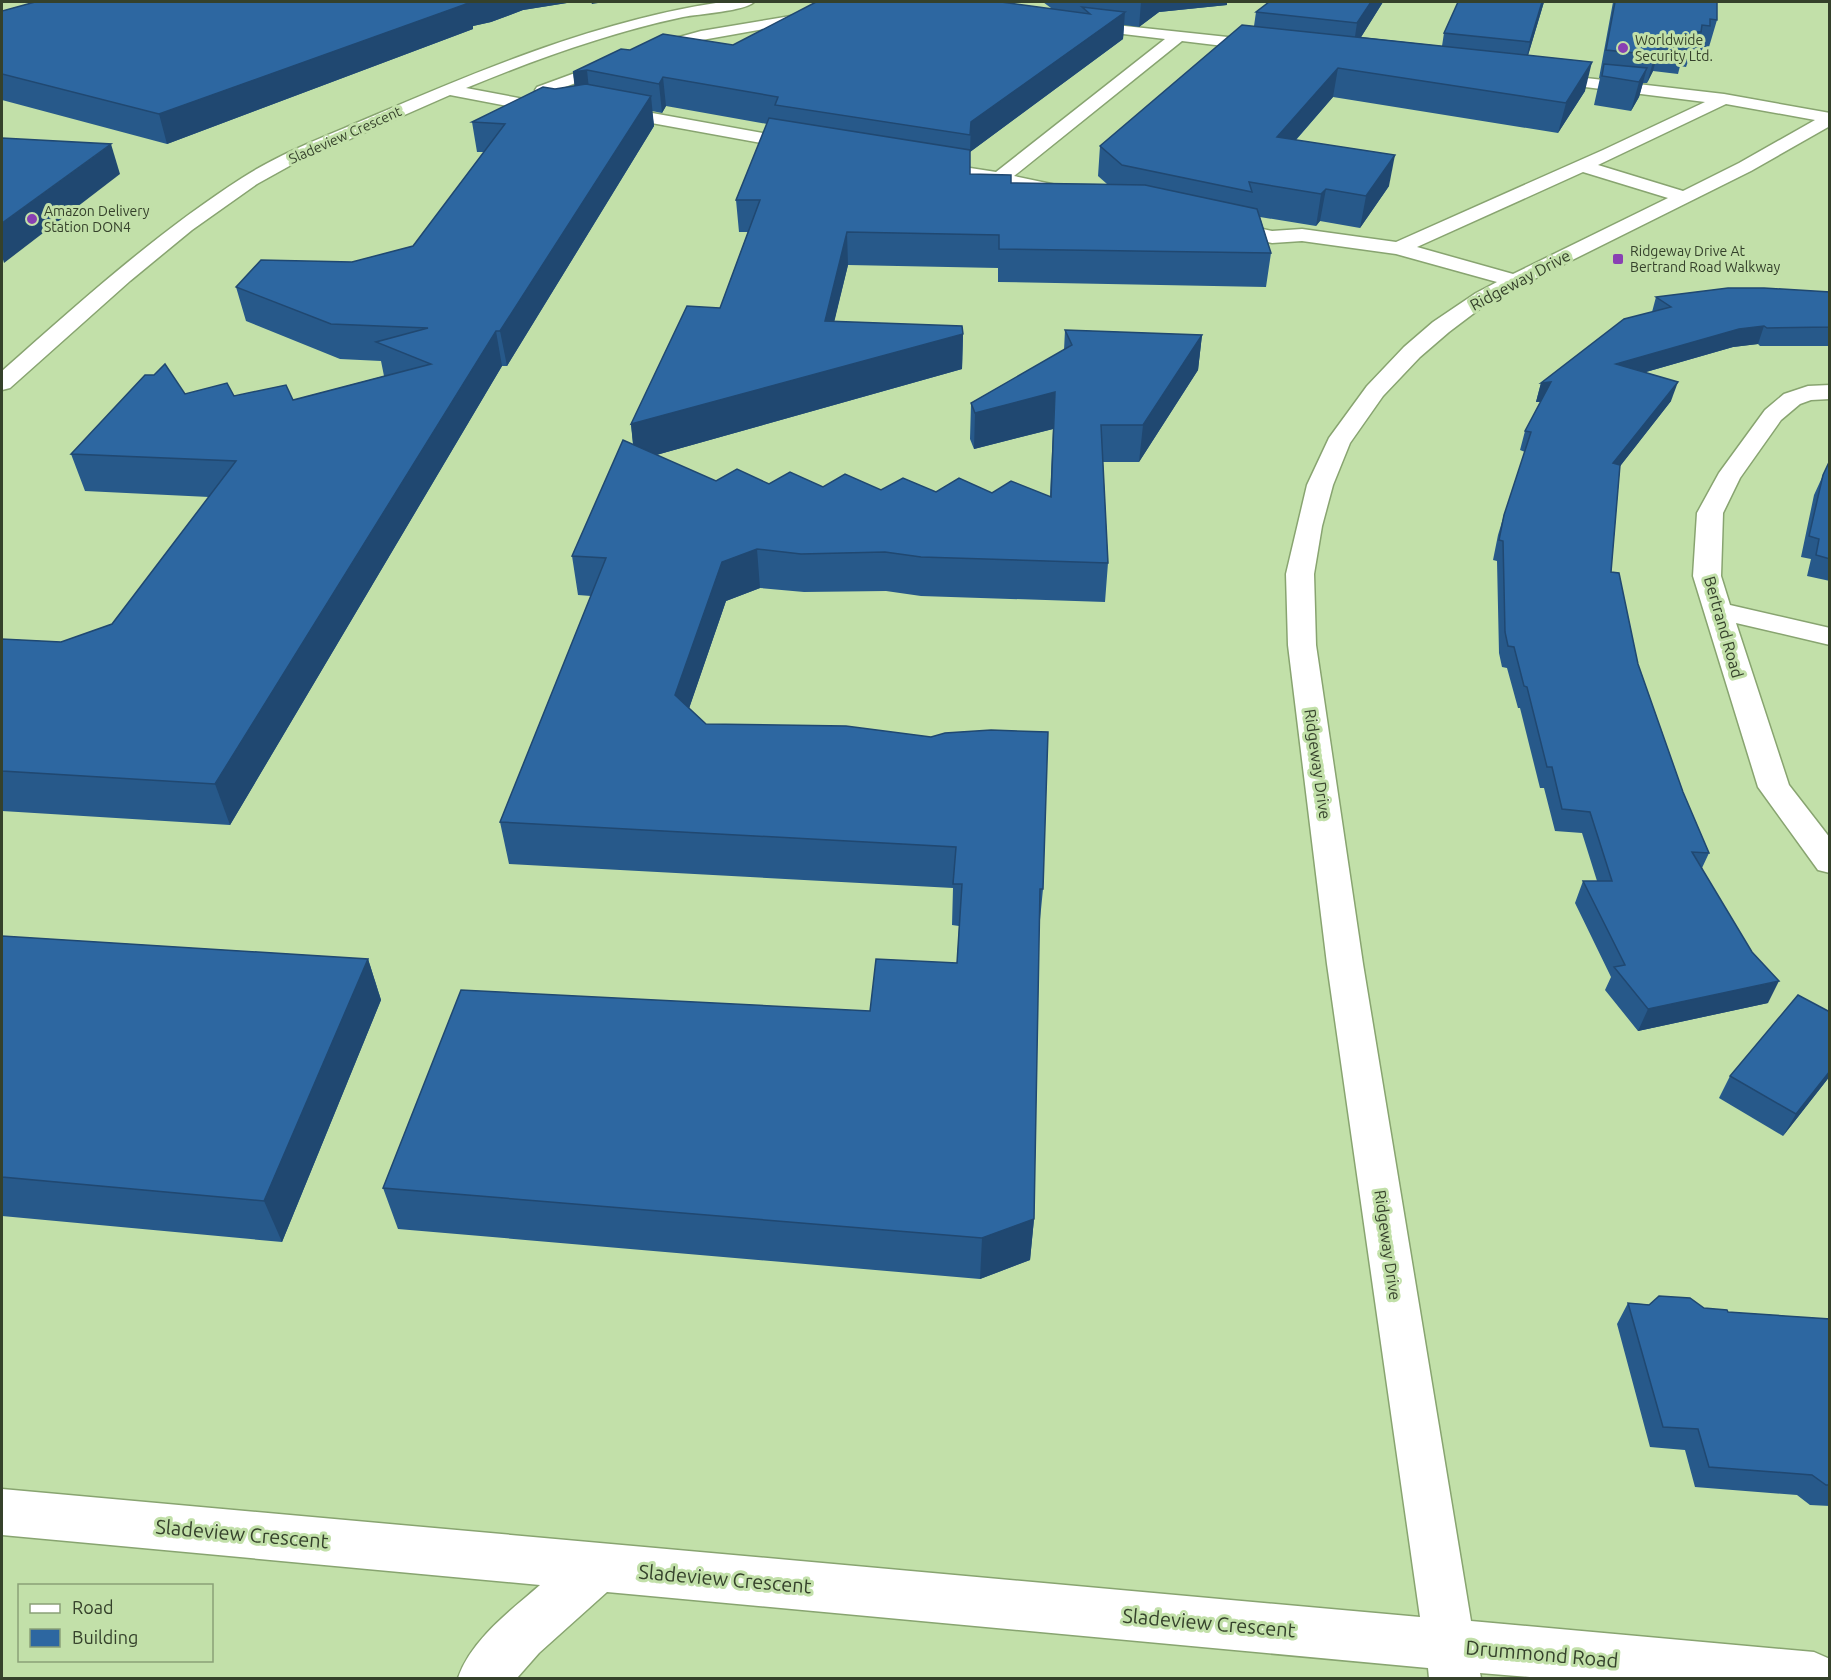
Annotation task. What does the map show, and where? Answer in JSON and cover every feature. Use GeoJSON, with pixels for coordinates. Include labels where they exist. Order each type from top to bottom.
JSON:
{"type":"FeatureCollection","features":[{"type":"Feature","properties":{"kind":"street","name":"Sladeview Crescent"},"geometry":{"type":"LineString","coordinates":[[2,383],[179,230],[251,180],[329,141],[448,90],[576,40],[653,19],[747,2]]}},
{"type":"Feature","properties":{"kind":"street"},"geometry":{"type":"LineString","coordinates":[[543,90],[659,47],[701,36],[839,13]]}},
{"type":"Feature","properties":{"kind":"street"},"geometry":{"type":"LineString","coordinates":[[653,19],[701,36]]}},
{"type":"Feature","properties":{"kind":"street"},"geometry":{"type":"LineString","coordinates":[[1064,24],[1286,48]]}},
{"type":"Feature","properties":{"kind":"street"},"geometry":{"type":"LineString","coordinates":[[1000,178],[1179,36]]}},
{"type":"Feature","properties":{"kind":"street"},"geometry":{"type":"LineString","coordinates":[[1522,75],[1724,99],[1830,118]]}},
{"type":"Feature","properties":{"kind":"street"},"geometry":{"type":"LineString","coordinates":[[448,90],[559,111],[571,103],[543,90],[483,77]]}},
{"type":"Feature","properties":{"kind":"street"},"geometry":{"type":"LineString","coordinates":[[1398,248],[1724,99]]}},
{"type":"Feature","properties":{"kind":"street"},"geometry":{"type":"LineString","coordinates":[[590,106],[818,148]]}},
{"type":"Feature","properties":{"kind":"street","name":"Ridgeway Drive"},"geometry":{"type":"LineString","coordinates":[[1452,1662],[1341,931],[1302,645],[1300,574],[1309,526],[1320,485],[1338,443],[1357,415],[1399,365],[1434,333],[1484,297],[1745,167],[1830,118]]}},
{"type":"Feature","properties":{"kind":"street"},"geometry":{"type":"LineString","coordinates":[[909,163],[1000,178],[1090,197]]}},
{"type":"Feature","properties":{"kind":"street"},"geometry":{"type":"LineString","coordinates":[[1581,166],[1684,197]]}},
{"type":"Feature","properties":{"kind":"street"},"geometry":{"type":"LineString","coordinates":[[1204,222],[1272,237],[1302,235],[1398,248],[1516,281]]}},
{"type":"Feature","properties":{"kind":"street","name":"Bertrand Road"},"geometry":{"type":"LineString","coordinates":[[1830,392],[1808,393],[1792,399],[1773,414],[1728,478],[1710,513],[1707,576],[1774,787],[1830,862]]}},
{"type":"Feature","properties":{"kind":"street"},"geometry":{"type":"LineString","coordinates":[[1717,610],[1830,637]]}},
{"type":"Feature","properties":{"kind":"street","name":"Sladeview Crescent"},"geometry":{"type":"LineString","coordinates":[[2,1512],[598,1567],[1452,1662]]}},
{"type":"Feature","properties":{"kind":"street"},"geometry":{"type":"LineString","coordinates":[[484,1678],[521,1635],[598,1567]]}},
{"type":"Feature","properties":{"kind":"street","name":"Drummond Road"},"geometry":{"type":"LineString","coordinates":[[1452,1662],[1814,1678]]}},
{"type":"Feature","properties":{"kind":"building"},"geometry":{"type":"Polygon","coordinates":[[[35,2],[469,3],[159,114],[2,74],[2,11],[35,2]]]}},
{"type":"Feature","properties":{"kind":"building"},"geometry":{"type":"Polygon","coordinates":[[[816,2],[1001,2],[1090,14],[1082,7],[1125,12],[971,122],[970,135],[775,105],[778,97],[663,77],[659,84],[587,70],[573,72],[621,49],[630,50],[663,34],[733,45],[816,2]]]}},
{"type":"Feature","properties":{"kind":"building"},"geometry":{"type":"Polygon","coordinates":[[[1269,2],[1371,2],[1357,23],[1256,12],[1269,2]]]}},
{"type":"Feature","properties":{"kind":"building"},"geometry":{"type":"Polygon","coordinates":[[[1458,2],[1542,2],[1530,42],[1444,33],[1458,2]]]}},
{"type":"Feature","properties":{"kind":"building"},"geometry":{"type":"Polygon","coordinates":[[[1615,2],[1717,2],[1717,20],[1710,19],[1710,26],[1702,25],[1701,32],[1695,32],[1695,39],[1687,39],[1686,46],[1661,43],[1655,55],[1606,50],[1615,2]]]}},
{"type":"Feature","properties":{"kind":"building"},"geometry":{"type":"Polygon","coordinates":[[[1242,25],[1592,62],[1566,103],[1338,68],[1277,137],[1395,155],[1366,196],[1326,189],[1321,194],[1249,182],[1252,192],[1122,165],[1100,146],[1242,25]]]}},
{"type":"Feature","properties":{"kind":"building"},"geometry":{"type":"Polygon","coordinates":[[[1604,64],[1647,68],[1639,82],[1602,76],[1604,64]]]}},
{"type":"Feature","properties":{"kind":"building"},"geometry":{"type":"Polygon","coordinates":[[[586,84],[651,96],[500,331],[496,331],[215,784],[2,771],[2,639],[61,642],[112,624],[236,461],[71,454],[145,375],[154,375],[165,364],[185,394],[227,383],[234,396],[286,385],[293,400],[431,364],[376,342],[428,328],[331,324],[236,287],[261,260],[352,262],[413,246],[505,124],[472,122],[543,87],[555,89],[586,84]]]}},
{"type":"Feature","properties":{"kind":"building"},"geometry":{"type":"Polygon","coordinates":[[[769,118],[970,150],[970,174],[1011,175],[1011,183],[1145,185],[1257,209],[1271,253],[999,249],[999,235],[847,232],[825,321],[962,326],[963,334],[631,424],[687,306],[720,308],[760,200],[736,200],[769,118]]]}},
{"type":"Feature","properties":{"kind":"building"},"geometry":{"type":"Polygon","coordinates":[[[2,138],[111,144],[2,223],[2,138]]]}},
{"type":"Feature","properties":{"kind":"building"},"geometry":{"type":"Polygon","coordinates":[[[1728,288],[1830,292],[1830,327],[1767,328],[1764,326],[1739,329],[1616,364],[1678,382],[1613,463],[1620,465],[1611,572],[1619,573],[1638,664],[1683,792],[1709,853],[1692,852],[1752,952],[1779,981],[1648,1009],[1614,967],[1625,965],[1583,881],[1612,881],[1590,812],[1562,809],[1552,767],[1547,767],[1527,687],[1524,686],[1514,647],[1508,646],[1505,632],[1503,541],[1499,540],[1504,515],[1531,432],[1525,431],[1551,382],[1541,383],[1624,319],[1671,307],[1656,297],[1728,288]]]}},
{"type":"Feature","properties":{"kind":"building"},"geometry":{"type":"Polygon","coordinates":[[[1065,330],[1202,335],[1143,425],[1101,425],[1108,563],[921,557],[885,552],[801,554],[757,549],[722,562],[675,695],[706,724],[846,726],[931,737],[945,733],[991,730],[1048,732],[1043,889],[1040,889],[1034,1219],[982,1238],[383,1188],[461,990],[870,1011],[876,959],[957,963],[962,884],[953,884],[956,847],[500,822],[606,558],[572,556],[623,440],[716,481],[737,469],[769,484],[790,472],[823,487],[845,474],[881,490],[903,478],[936,492],[959,478],[992,493],[1011,481],[1051,497],[1055,392],[975,413],[971,403],[1072,345],[1065,330]]]}},
{"type":"Feature","properties":{"kind":"building"},"geometry":{"type":"Polygon","coordinates":[[[1830,460],[1830,559],[1816,555],[1819,539],[1809,536],[1823,475],[1830,460]]]}},
{"type":"Feature","properties":{"kind":"building"},"geometry":{"type":"Polygon","coordinates":[[[2,936],[368,959],[264,1201],[2,1177],[2,936]]]}},
{"type":"Feature","properties":{"kind":"building"},"geometry":{"type":"Polygon","coordinates":[[[1798,995],[1830,1012],[1830,1071],[1796,1114],[1730,1076],[1798,995]]]}},
{"type":"Feature","properties":{"kind":"building"},"geometry":{"type":"Polygon","coordinates":[[[1659,1296],[1690,1298],[1704,1308],[1727,1310],[1728,1312],[1830,1319],[1830,1485],[1826,1485],[1812,1475],[1709,1467],[1698,1429],[1663,1427],[1628,1303],[1649,1305],[1659,1296]]]}},
{"type":"Feature","properties":{"kind":"place","name":"Worldwide Security Ltd."},"geometry":{"type":"Point","coordinates":[1623,48]}},
{"type":"Feature","properties":{"kind":"place","name":"Amazon Delivery Station DON4"},"geometry":{"type":"Point","coordinates":[32,219]}},
{"type":"Feature","properties":{"kind":"place","name":"Ridgeway Drive At Bertrand Road Walkway"},"geometry":{"type":"Point","coordinates":[1618,259]}}]}
